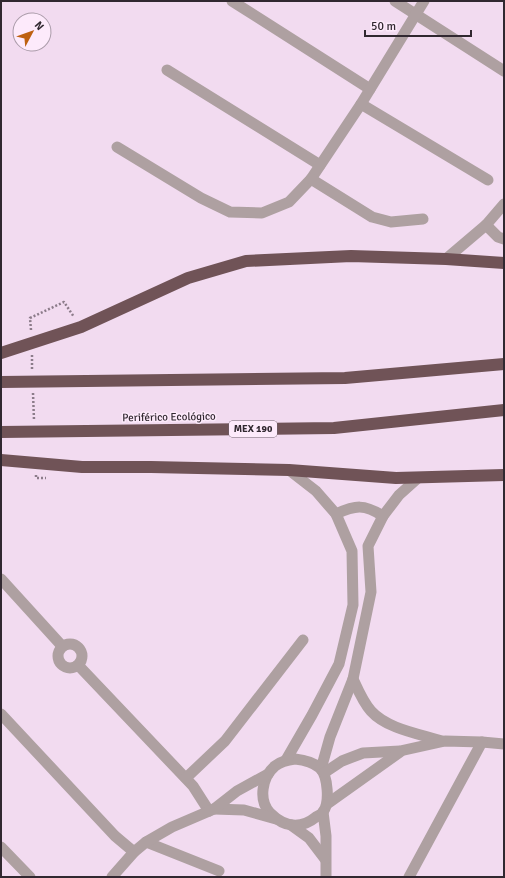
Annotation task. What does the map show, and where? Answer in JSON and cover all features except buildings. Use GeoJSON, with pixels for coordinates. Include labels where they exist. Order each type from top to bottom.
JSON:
{"type":"FeatureCollection","features":[{"type":"Feature","properties":{"kind":"highway"},"geometry":{"type":"LineString","coordinates":[[1,353],[81,328],[188,278],[246,261],[351,256],[446,258],[504,263]]}},
{"type":"Feature","properties":{"kind":"highway"},"geometry":{"type":"LineString","coordinates":[[1,382],[345,378],[504,364]]}},
{"type":"Feature","properties":{"kind":"highway","name":"Periférico Ecológico"},"geometry":{"type":"LineString","coordinates":[[1,432],[334,428],[504,410]]}},
{"type":"Feature","properties":{"kind":"highway"},"geometry":{"type":"LineString","coordinates":[[1,460],[82,467],[289,470],[418,478],[504,475]]}},
{"type":"Feature","properties":{"kind":"street"},"geometry":{"type":"LineString","coordinates":[[232,1],[370,89]]}},
{"type":"Feature","properties":{"kind":"street"},"geometry":{"type":"LineString","coordinates":[[395,1],[504,71]]}},
{"type":"Feature","properties":{"kind":"street"},"geometry":{"type":"LineString","coordinates":[[117,147],[201,198],[230,212],[262,213],[289,202],[311,179],[361,104],[424,1]]}},
{"type":"Feature","properties":{"kind":"street"},"geometry":{"type":"LineString","coordinates":[[167,70],[320,165]]}},
{"type":"Feature","properties":{"kind":"street"},"geometry":{"type":"LineString","coordinates":[[361,104],[488,180]]}},
{"type":"Feature","properties":{"kind":"street"},"geometry":{"type":"LineString","coordinates":[[311,179],[372,217],[391,222],[423,219]]}},
{"type":"Feature","properties":{"kind":"street"},"geometry":{"type":"LineString","coordinates":[[446,258],[486,225],[504,204]]}},
{"type":"Feature","properties":{"kind":"street"},"geometry":{"type":"LineString","coordinates":[[486,225],[498,237],[504,240]]}},
{"type":"Feature","properties":{"kind":"street"},"geometry":{"type":"LineString","coordinates":[[286,760],[339,664],[352,605],[352,551],[336,514],[316,492],[289,470]]}},
{"type":"Feature","properties":{"kind":"street"},"geometry":{"type":"LineString","coordinates":[[326,877],[325,808],[328,791],[322,771],[330,737],[353,679],[371,592],[368,546],[383,516],[399,495],[418,478]]}},
{"type":"Feature","properties":{"kind":"street"},"geometry":{"type":"LineString","coordinates":[[336,514],[351,508],[362,506],[383,516]]}},
{"type":"Feature","properties":{"kind":"street"},"geometry":{"type":"LineString","coordinates":[[1,579],[62,646]]}},
{"type":"Feature","properties":{"kind":"street"},"geometry":{"type":"LineString","coordinates":[[186,778],[225,741],[303,640]]}},
{"type":"Feature","properties":{"kind":"street"},"geometry":{"type":"LineString","coordinates":[[71,644],[79,648],[82,657],[78,665],[74,668],[69,669],[60,664],[57,655],[62,646],[71,644]]}},
{"type":"Feature","properties":{"kind":"street"},"geometry":{"type":"LineString","coordinates":[[78,665],[186,778],[212,810]]}},
{"type":"Feature","properties":{"kind":"street"},"geometry":{"type":"LineString","coordinates":[[353,679],[371,712],[400,729],[445,741],[504,744]]}},
{"type":"Feature","properties":{"kind":"street"},"geometry":{"type":"LineString","coordinates":[[1,714],[115,836],[134,852]]}},
{"type":"Feature","properties":{"kind":"street"},"geometry":{"type":"LineString","coordinates":[[322,771],[363,753],[400,751],[445,741]]}},
{"type":"Feature","properties":{"kind":"street"},"geometry":{"type":"LineString","coordinates":[[409,877],[482,742]]}},
{"type":"Feature","properties":{"kind":"street"},"geometry":{"type":"LineString","coordinates":[[291,825],[303,825],[400,751]]}},
{"type":"Feature","properties":{"kind":"street"},"geometry":{"type":"LineString","coordinates":[[112,877],[134,852],[146,842],[172,827],[212,810],[237,791],[268,774],[276,766],[286,760],[304,760],[322,771]]}},
{"type":"Feature","properties":{"kind":"street"},"geometry":{"type":"LineString","coordinates":[[268,774],[263,786],[264,799],[268,811],[278,820]]}},
{"type":"Feature","properties":{"kind":"street"},"geometry":{"type":"LineString","coordinates":[[212,810],[244,810],[291,825],[309,838],[326,859]]}},
{"type":"Feature","properties":{"kind":"street"},"geometry":{"type":"LineString","coordinates":[[146,842],[219,871]]}},
{"type":"Feature","properties":{"kind":"street"},"geometry":{"type":"LineString","coordinates":[[1,847],[30,877]]}},
{"type":"Feature","properties":{"kind":"path"},"geometry":{"type":"LineString","coordinates":[[31,333],[30,318],[64,302]]}},
{"type":"Feature","properties":{"kind":"path"},"geometry":{"type":"LineString","coordinates":[[32,348],[32,371]]}},
{"type":"Feature","properties":{"kind":"path"},"geometry":{"type":"LineString","coordinates":[[33,386],[34,425]]}},
{"type":"Feature","properties":{"kind":"path"},"geometry":{"type":"LineString","coordinates":[[36,470],[36,478]]}}]}
